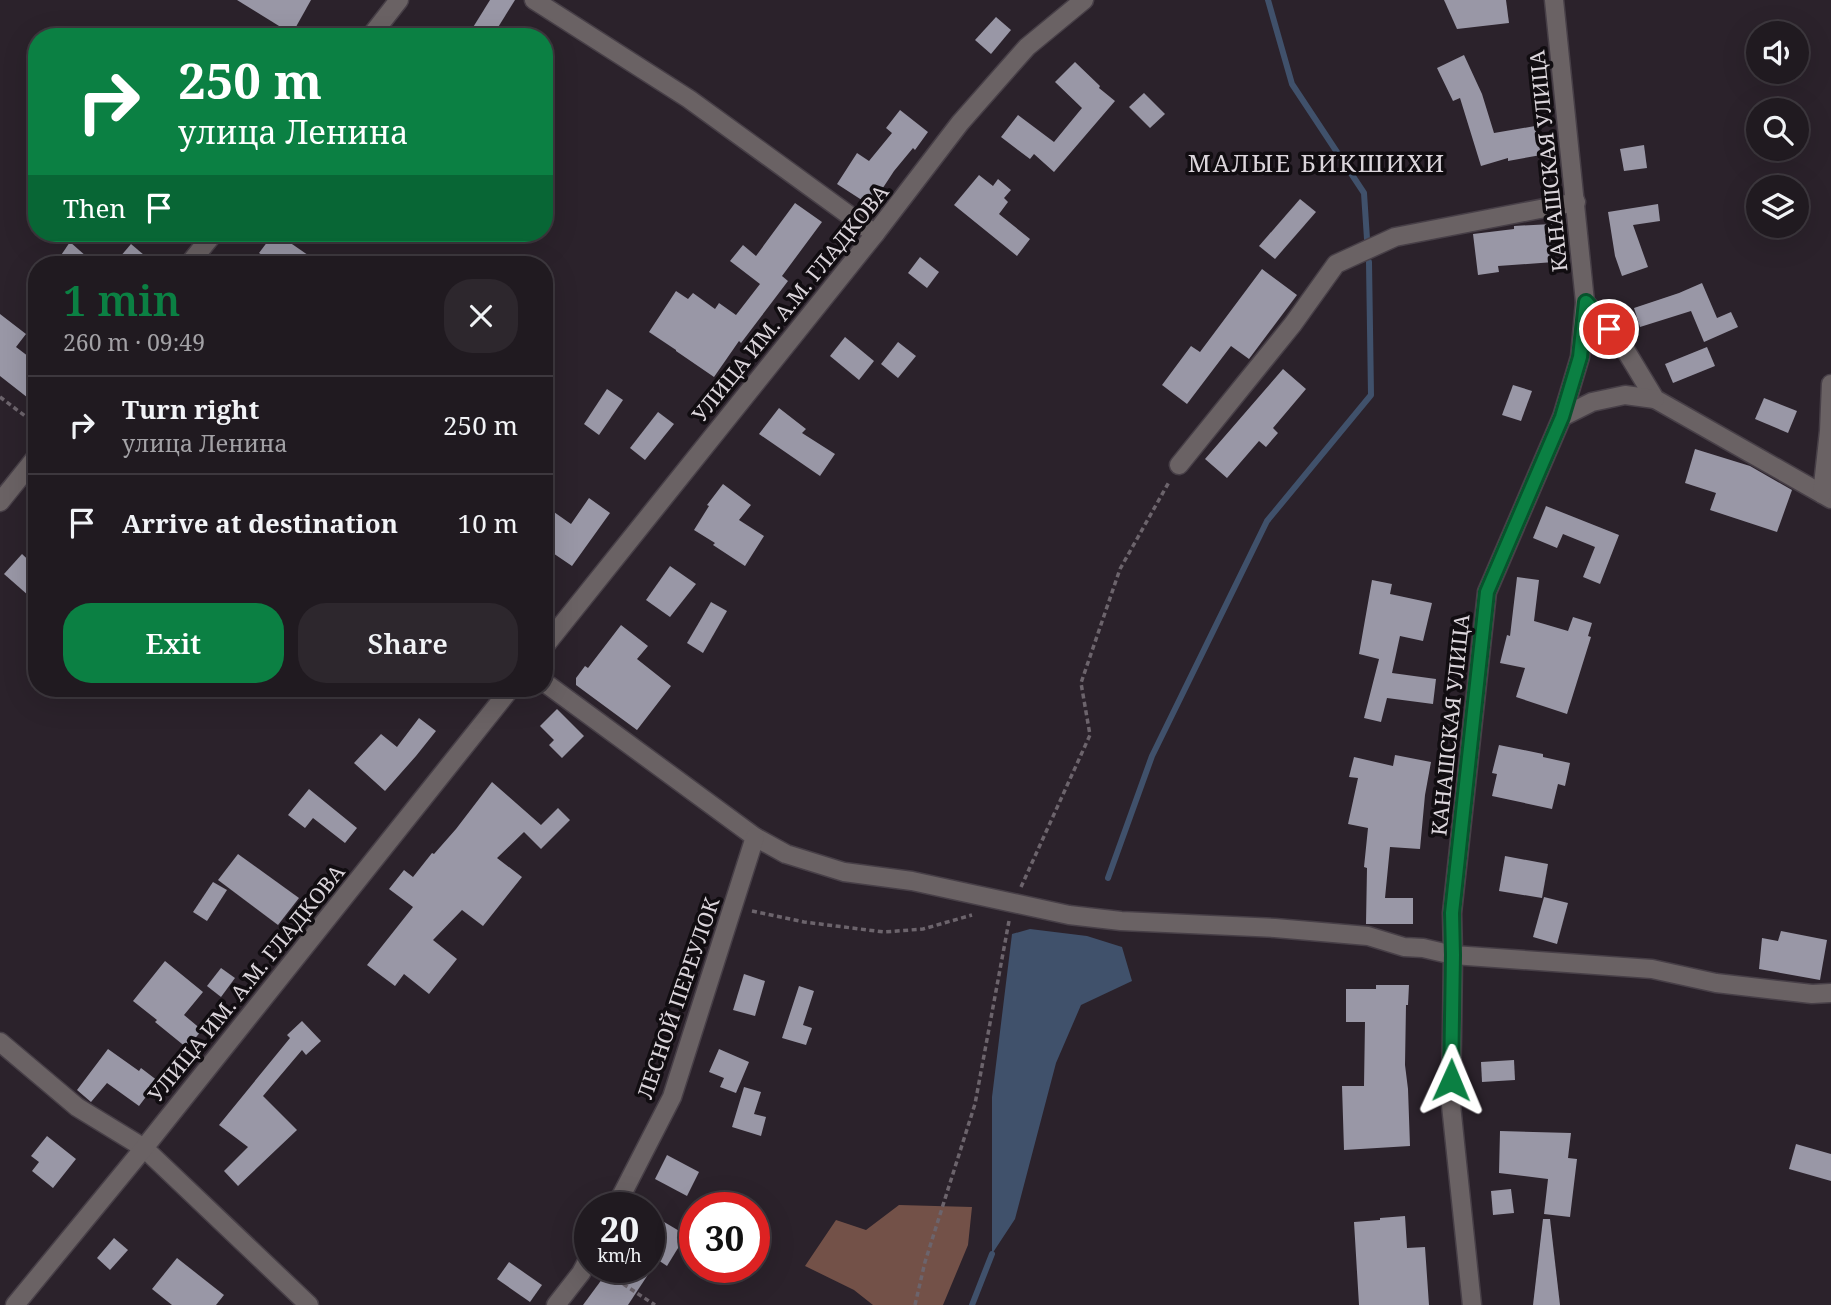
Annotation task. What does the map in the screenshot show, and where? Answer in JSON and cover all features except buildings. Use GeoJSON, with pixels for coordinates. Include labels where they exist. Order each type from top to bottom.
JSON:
{"type":"FeatureCollection","features":[{"type":"Feature","properties":{"kind":"street"},"geometry":{"type":"LineString","coordinates":[[377,28],[399,0]]}},
{"type":"Feature","properties":{"kind":"street"},"geometry":{"type":"LineString","coordinates":[[534,0],[689,99],[875,234]]}},
{"type":"Feature","properties":{"kind":"street","name":"УЛИЦА ИМ. А.М. ГЛАДКОВА"},"geometry":{"type":"LineString","coordinates":[[553,636],[875,234],[960,123],[1027,47],[1084,0]]}},
{"type":"Feature","properties":{"kind":"street","name":"КАНАШСКАЯ УЛИЦА"},"geometry":{"type":"LineString","coordinates":[[1472,1305],[1451,1105],[1452,913],[1487,592],[1562,417],[1580,357],[1586,302],[1555,0]]}},
{"type":"Feature","properties":{"kind":"street"},"geometry":{"type":"LineString","coordinates":[[1179,465],[1293,324],[1336,264],[1395,237],[1576,202]]}},
{"type":"Feature","properties":{"kind":"street"},"geometry":{"type":"LineString","coordinates":[[196,256],[207,242]]}},
{"type":"Feature","properties":{"kind":"street"},"geometry":{"type":"LineString","coordinates":[[1586,302],[1623,346],[1655,399]]}},
{"type":"Feature","properties":{"kind":"street"},"geometry":{"type":"LineString","coordinates":[[1562,417],[1592,402],[1625,395],[1655,399],[1826,497],[1831,384]]}},
{"type":"Feature","properties":{"kind":"street"},"geometry":{"type":"LineString","coordinates":[[0,502],[28,467]]}},
{"type":"Feature","properties":{"kind":"street"},"geometry":{"type":"LineString","coordinates":[[553,689],[755,836],[786,854],[844,872],[912,881],[1069,915],[1368,936],[1404,947],[1453,955],[1652,969],[1716,983],[1812,994],[1831,993]]}},
{"type":"Feature","properties":{"kind":"street","name":"УЛИЦА ИМ. А.М. ГЛАДКОВА"},"geometry":{"type":"LineString","coordinates":[[15,1305],[144,1148],[504,697]]}},
{"type":"Feature","properties":{"kind":"street","name":"ЛЕСНОЙ ПЕРЕУЛОК"},"geometry":{"type":"LineString","coordinates":[[623,1192],[672,1097],[755,836]]}},
{"type":"Feature","properties":{"kind":"street"},"geometry":{"type":"LineString","coordinates":[[0,1042],[77,1107],[144,1148],[309,1305]]}},
{"type":"Feature","properties":{"kind":"street"},"geometry":{"type":"LineString","coordinates":[[556,1305],[574,1282]]}},
{"type":"Feature","properties":{"kind":"path"},"geometry":{"type":"LineString","coordinates":[[0,397],[28,418]]}},
{"type":"Feature","properties":{"kind":"path"},"geometry":{"type":"LineString","coordinates":[[915,1305],[925,1262],[975,1104],[994,1009],[1005,935],[1014,903],[1090,735],[1081,683],[1120,569],[1179,465]]}},
{"type":"Feature","properties":{"kind":"path"},"geometry":{"type":"LineString","coordinates":[[733,906],[804,922],[884,932],[923,929],[975,914]]}},
{"type":"Feature","properties":{"kind":"path"},"geometry":{"type":"LineString","coordinates":[[622,1283],[655,1305]]}},
{"type":"Feature","properties":{"kind":"shaded area"},"geometry":{"type":"Polygon","coordinates":[[[899,1205],[972,1207],[968,1245],[943,1305],[873,1305],[854,1290],[805,1266],[836,1220],[866,1230],[899,1205]]]}},
{"type":"Feature","properties":{"kind":"water"},"geometry":{"type":"Polygon","coordinates":[[[1030,929],[1087,936],[1122,947],[1132,981],[1081,1005],[1056,1063],[1015,1219],[992,1254],[992,1097],[1012,934],[1030,929]]]}},
{"type":"Feature","properties":{"kind":"waterway"},"geometry":{"type":"LineString","coordinates":[[1268,0],[1292,84],[1364,193],[1367,239]]}},
{"type":"Feature","properties":{"kind":"waterway"},"geometry":{"type":"LineString","coordinates":[[1108,878],[1152,756],[1267,521],[1371,395],[1369,262]]}},
{"type":"Feature","properties":{"kind":"waterway"},"geometry":{"type":"LineString","coordinates":[[972,1305],[992,1254]]}},
{"type":"Feature","properties":{"kind":"district","name":"МАЛЫЕ БИКШИХИ"},"geometry":{"type":"Point","coordinates":[1317,162]}},
{"type":"Feature","properties":{"kind":"route"},"geometry":{"type":"LineString","coordinates":[[1451,1080],[1452,913],[1487,592],[1562,417],[1580,357],[1586,302],[1609,329]]}}]}
